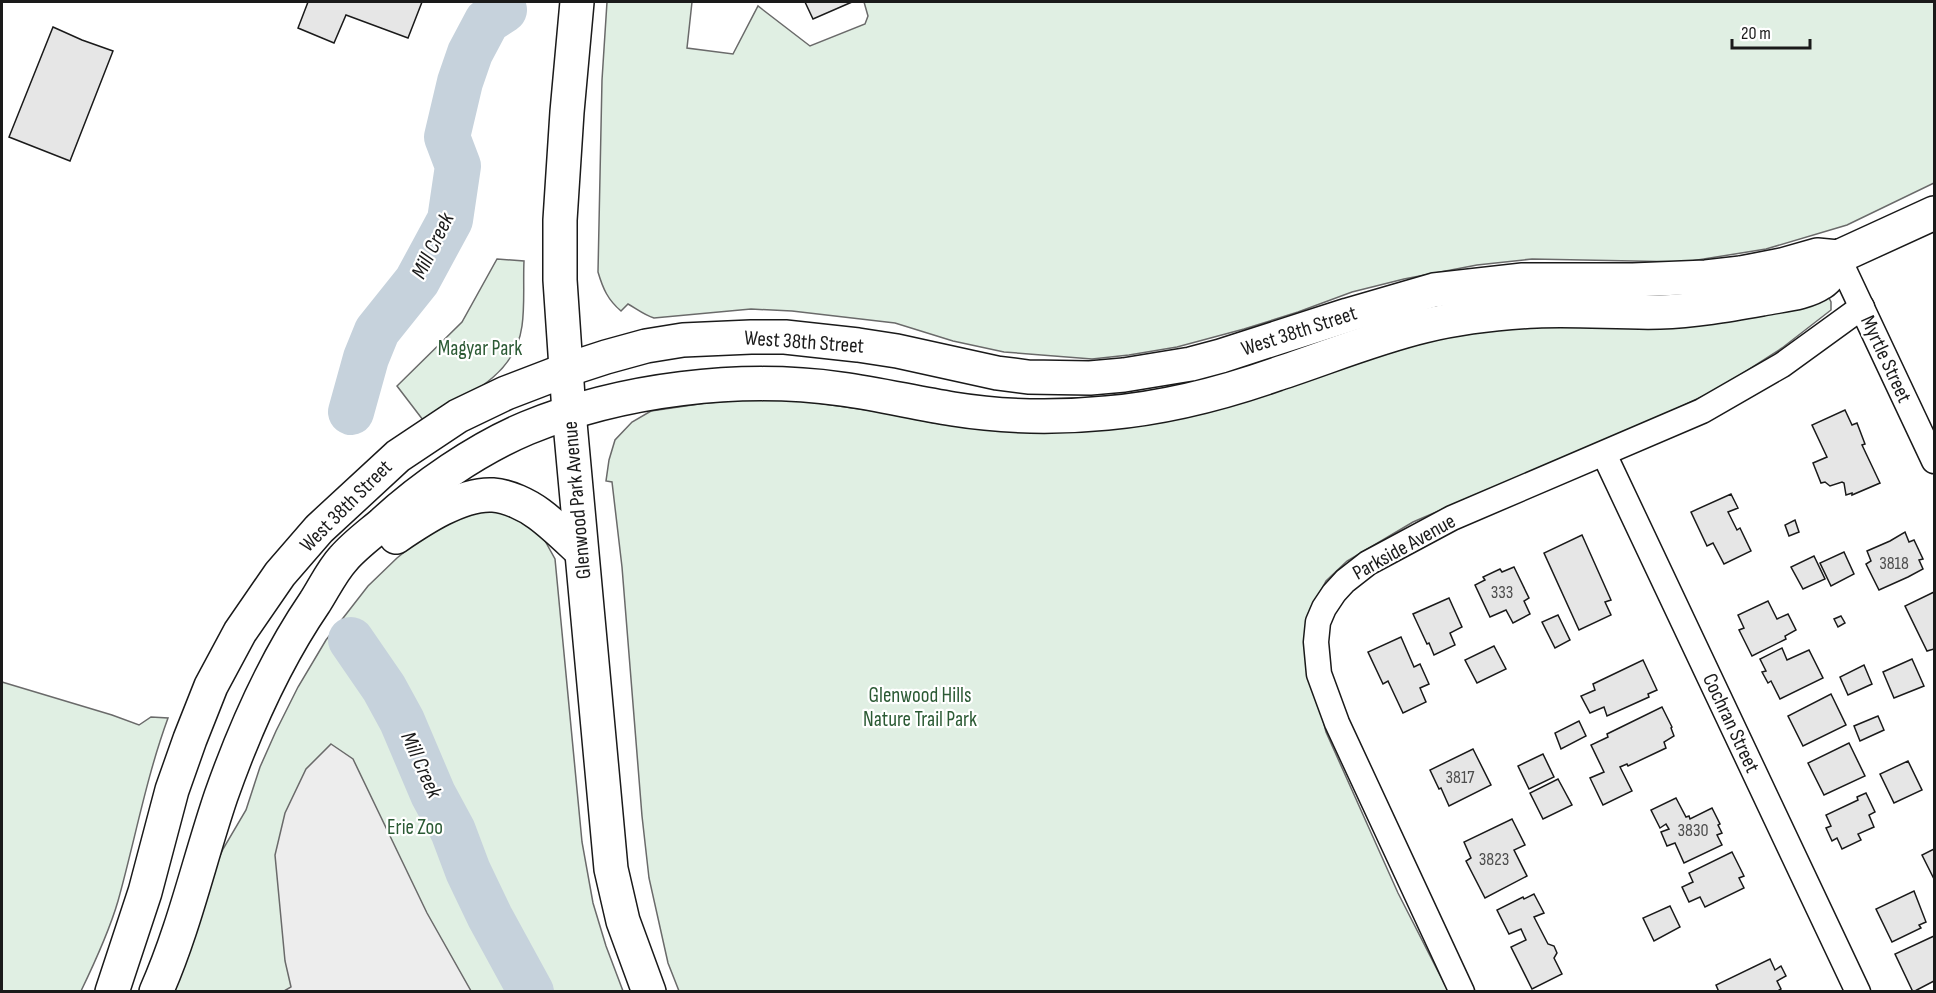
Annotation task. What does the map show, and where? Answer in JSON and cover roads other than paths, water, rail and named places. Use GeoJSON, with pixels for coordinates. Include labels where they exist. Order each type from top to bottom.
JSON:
{"type":"FeatureCollection","features":[{"type":"Feature","properties":{"kind":"main road","name":"Glenwood Park Avenue"},"geometry":{"type":"LineString","coordinates":[[577,2],[560,220],[560,280],[569,412],[611,869],[623,921],[649,992]]}},
{"type":"Feature","properties":{"kind":"main road","name":"West 38th Street"},"geometry":{"type":"LineString","coordinates":[[112,992],[145,892],[172,790],[190,739],[211,686],[240,632],[280,574],[319,529],[398,456],[458,416],[497,398],[566,370],[646,346],[683,340],[751,337],[785,337],[858,345],[897,351],[997,373],[1090,378],[1124,375],[1221,356],[1348,315],[1434,291],[1523,280],[1652,280],[1706,277],[1782,265],[1817,255],[1838,257],[1935,213]]}},
{"type":"Feature","properties":{"kind":"main road","name":"West 38th Street"},"geometry":{"type":"LineString","coordinates":[[156,992],[169,963],[222,794],[257,703],[298,628],[344,559],[398,510],[453,468],[521,431],[569,412],[640,396],[724,385],[755,384],[839,388],[952,409],[994,414],[1040,417],[1109,413],[1146,408],[1220,392],[1369,342],[1449,321],[1499,313],[1564,309],[1655,312],[1689,310],[1787,294],[1820,284],[1828,278],[1838,257]]}},
{"type":"Feature","properties":{"kind":"main road"},"geometry":{"type":"LineString","coordinates":[[298,628],[325,606],[393,539],[438,509],[471,498],[492,495],[514,500],[539,514],[582,551]]}},
{"type":"Feature","properties":{"kind":"street","name":"Myrtle Street"},"geometry":{"type":"LineString","coordinates":[[1838,257],[1935,461]]}},
{"type":"Feature","properties":{"kind":"street","name":"Parkside Avenue"},"geometry":{"type":"LineString","coordinates":[[1462,992],[1337,723],[1319,674],[1316,642],[1318,622],[1324,608],[1345,581],[1368,563],[1452,518],[1604,454],[1737,393],[1782,365],[1862,307]]}},
{"type":"Feature","properties":{"kind":"street","name":"Cochran Street"},"geometry":{"type":"LineString","coordinates":[[1604,454],[1858,992]]}},
{"type":"Feature","properties":{"kind":"waterway","name":"Mill Creek"},"geometry":{"type":"LineString","coordinates":[[351,412],[366,358],[377,331],[417,281],[450,220],[458,166],[447,137],[460,82],[470,53],[487,21],[504,10]]}},
{"type":"Feature","properties":{"kind":"waterway","name":"Mill Creek"},"geometry":{"type":"LineString","coordinates":[[351,640],[384,688],[402,721],[433,794],[453,831],[468,871],[531,992]]}},
{"type":"Feature","properties":{"kind":"park label","name":"Magyar Park"},"geometry":{"type":"Point","coordinates":[480,348]}},
{"type":"Feature","properties":{"kind":"park label","name":"Glenwood Hills Nature Trail Park"},"geometry":{"type":"Point","coordinates":[920,707]}},
{"type":"Feature","properties":{"kind":"park label","name":"Erie Zoo"},"geometry":{"type":"Point","coordinates":[415,827]}}]}
